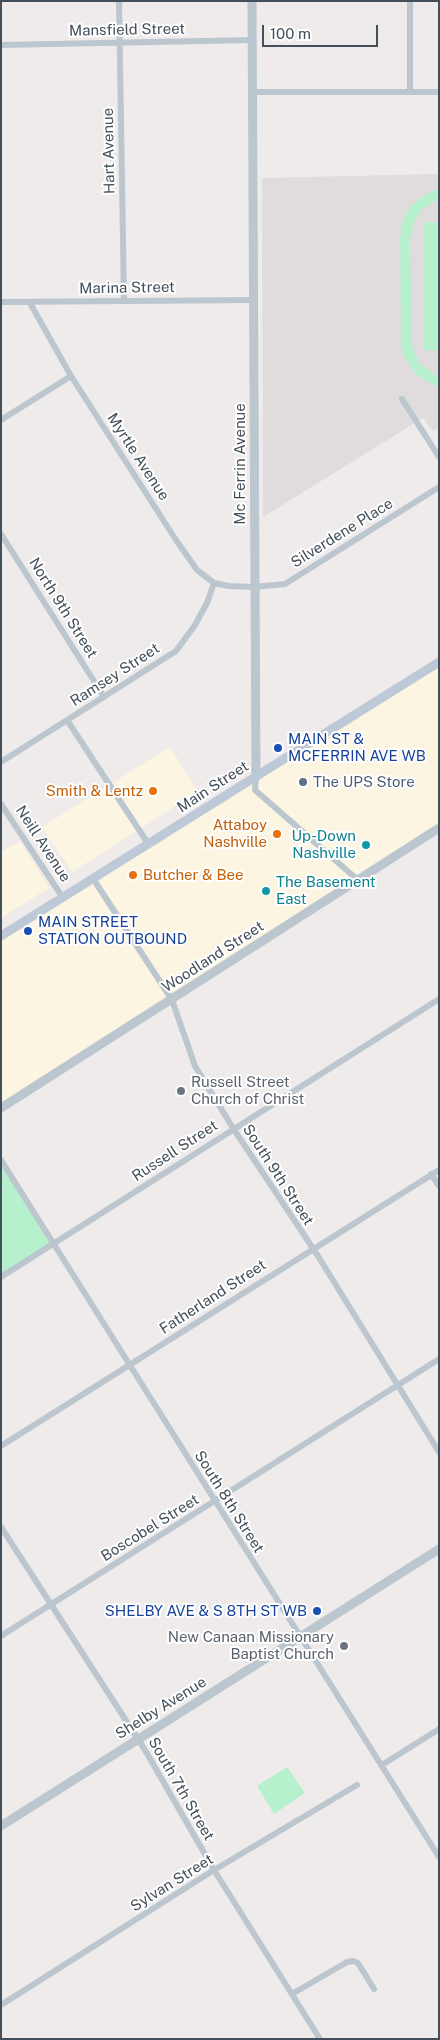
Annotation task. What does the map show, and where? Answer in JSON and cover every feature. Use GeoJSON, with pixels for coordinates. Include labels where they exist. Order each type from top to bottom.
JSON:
{"type":"FeatureCollection","features":[{"type":"Feature","properties":{"kind":"main road","name":"Main Street"},"geometry":{"type":"LineString","coordinates":[[1,936],[94,880],[439,662]]}},
{"type":"Feature","properties":{"kind":"street","name":"Hart Avenue"},"geometry":{"type":"LineString","coordinates":[[119,1],[124,301]]}},
{"type":"Feature","properties":{"kind":"street","name":"Mc Ferrin Avenue"},"geometry":{"type":"LineString","coordinates":[[252,1],[255,790],[358,881]]}},
{"type":"Feature","properties":{"kind":"street"},"geometry":{"type":"LineString","coordinates":[[410,1],[410,92]]}},
{"type":"Feature","properties":{"kind":"street","name":"Mansfield Street"},"geometry":{"type":"LineString","coordinates":[[1,45],[253,40]]}},
{"type":"Feature","properties":{"kind":"street"},"geometry":{"type":"LineString","coordinates":[[253,92],[439,92]]}},
{"type":"Feature","properties":{"kind":"street","name":"Marina Street"},"geometry":{"type":"LineString","coordinates":[[1,302],[254,300]]}},
{"type":"Feature","properties":{"kind":"street","name":"Myrtle Avenue"},"geometry":{"type":"LineString","coordinates":[[30,303],[71,376],[197,570],[214,583]]}},
{"type":"Feature","properties":{"kind":"street"},"geometry":{"type":"LineString","coordinates":[[1,420],[71,376]]}},
{"type":"Feature","properties":{"kind":"street"},"geometry":{"type":"LineString","coordinates":[[402,398],[439,456]]}},
{"type":"Feature","properties":{"kind":"street","name":"Silverdene Place"},"geometry":{"type":"LineString","coordinates":[[254,587],[285,584],[439,488]]}},
{"type":"Feature","properties":{"kind":"street","name":"North 9th Street"},"geometry":{"type":"LineString","coordinates":[[1,534],[104,697]]}},
{"type":"Feature","properties":{"kind":"street"},"geometry":{"type":"LineString","coordinates":[[214,583],[254,587]]}},
{"type":"Feature","properties":{"kind":"street","name":"Ramsey Street"},"geometry":{"type":"LineString","coordinates":[[1,762],[176,650],[199,617],[214,583]]}},
{"type":"Feature","properties":{"kind":"street"},"geometry":{"type":"LineString","coordinates":[[68,720],[149,845]]}},
{"type":"Feature","properties":{"kind":"street","name":"Neill Avenue"},"geometry":{"type":"LineString","coordinates":[[1,804],[63,898]]}},
{"type":"Feature","properties":{"kind":"street","name":"Woodland Street"},"geometry":{"type":"LineString","coordinates":[[1,1108],[439,828]]}},
{"type":"Feature","properties":{"kind":"street","name":"South 9th Street"},"geometry":{"type":"LineString","coordinates":[[94,880],[172,1000],[195,1066],[439,1452]]}},
{"type":"Feature","properties":{"kind":"street","name":"Russell Street"},"geometry":{"type":"LineString","coordinates":[[1,1277],[439,998]]}},
{"type":"Feature","properties":{"kind":"street","name":"South 8th Street"},"geometry":{"type":"LineString","coordinates":[[1,1160],[214,1502],[439,1857]]}},
{"type":"Feature","properties":{"kind":"street","name":"Fatherland Street"},"geometry":{"type":"LineString","coordinates":[[1,1446],[439,1170]]}},
{"type":"Feature","properties":{"kind":"street"},"geometry":{"type":"LineString","coordinates":[[431,1174],[439,1186]]}},
{"type":"Feature","properties":{"kind":"street","name":"Boscobel Street"},"geometry":{"type":"LineString","coordinates":[[1,1636],[439,1359]]}},
{"type":"Feature","properties":{"kind":"street","name":"South 7th Street"},"geometry":{"type":"LineString","coordinates":[[1,1527],[137,1739],[214,1870],[320,2039]]}},
{"type":"Feature","properties":{"kind":"street","name":"Shelby Avenue"},"geometry":{"type":"LineString","coordinates":[[1,1826],[439,1549]]}},
{"type":"Feature","properties":{"kind":"street"},"geometry":{"type":"LineString","coordinates":[[382,1765],[439,1729]]}},
{"type":"Feature","properties":{"kind":"street","name":"Sylvan Street"},"geometry":{"type":"LineString","coordinates":[[1,2005],[214,1870],[358,1785]]}},
{"type":"Feature","properties":{"kind":"street"},"geometry":{"type":"LineString","coordinates":[[292,1994],[347,1962],[353,1961],[358,1963],[374,1989]]}},
{"type":"Feature","properties":{"kind":"shaded area"},"geometry":{"type":"Polygon","coordinates":[[[439,174],[439,428],[433,431],[423,418],[263,517],[262,178],[439,174]]]}},
{"type":"Feature","properties":{"kind":"shaded area"},"geometry":{"type":"Polygon","coordinates":[[[439,662],[439,828],[1,1108],[1,936],[439,662]]]}},
{"type":"Feature","properties":{"kind":"shaded area"},"geometry":{"type":"Polygon","coordinates":[[[170,747],[198,792],[72,872],[42,827],[170,747]]]}},
{"type":"Feature","properties":{"kind":"shaded area"},"geometry":{"type":"Polygon","coordinates":[[[20,841],[49,888],[1,918],[1,852],[20,841]]]}},
{"type":"Feature","properties":{"kind":"green space"},"geometry":{"type":"Polygon","coordinates":[[[439,188],[439,199],[422,209],[415,220],[410,239],[412,345],[419,363],[439,377],[439,388],[416,375],[403,355],[401,339],[400,239],[402,223],[409,208],[421,197],[439,188]]]}},
{"type":"Feature","properties":{"kind":"green space"},"geometry":{"type":"Polygon","coordinates":[[[423,222],[439,222],[439,350],[423,350],[423,222]]]}},
{"type":"Feature","properties":{"kind":"green space"},"geometry":{"type":"Polygon","coordinates":[[[1,1160],[53,1245],[1,1277],[1,1160]]]}},
{"type":"Feature","properties":{"kind":"green space"},"geometry":{"type":"Polygon","coordinates":[[[287,1767],[305,1793],[274,1814],[257,1786],[287,1767]]]}},
{"type":"Feature","properties":{"kind":"place","name":"MAIN ST & MCFERRIN AVE WB"},"geometry":{"type":"Point","coordinates":[278,748]}},
{"type":"Feature","properties":{"kind":"place","name":"The UPS Store"},"geometry":{"type":"Point","coordinates":[303,782]}},
{"type":"Feature","properties":{"kind":"place","name":"Smith & Lentz"},"geometry":{"type":"Point","coordinates":[153,791]}},
{"type":"Feature","properties":{"kind":"place","name":"Attaboy Nashville"},"geometry":{"type":"Point","coordinates":[277,834]}},
{"type":"Feature","properties":{"kind":"place","name":"Up-Down Nashville"},"geometry":{"type":"Point","coordinates":[366,845]}},
{"type":"Feature","properties":{"kind":"place","name":"Butcher & Bee"},"geometry":{"type":"Point","coordinates":[133,875]}},
{"type":"Feature","properties":{"kind":"place","name":"The Basement East"},"geometry":{"type":"Point","coordinates":[266,891]}},
{"type":"Feature","properties":{"kind":"place","name":"MAIN STREET STATION OUTBOUND"},"geometry":{"type":"Point","coordinates":[28,931]}},
{"type":"Feature","properties":{"kind":"place","name":"Russell Street Church of Christ"},"geometry":{"type":"Point","coordinates":[181,1091]}},
{"type":"Feature","properties":{"kind":"place","name":"SHELBY AVE & S 8TH ST WB"},"geometry":{"type":"Point","coordinates":[317,1611]}},
{"type":"Feature","properties":{"kind":"place","name":"New Canaan Missionary Baptist Church"},"geometry":{"type":"Point","coordinates":[344,1646]}}]}
